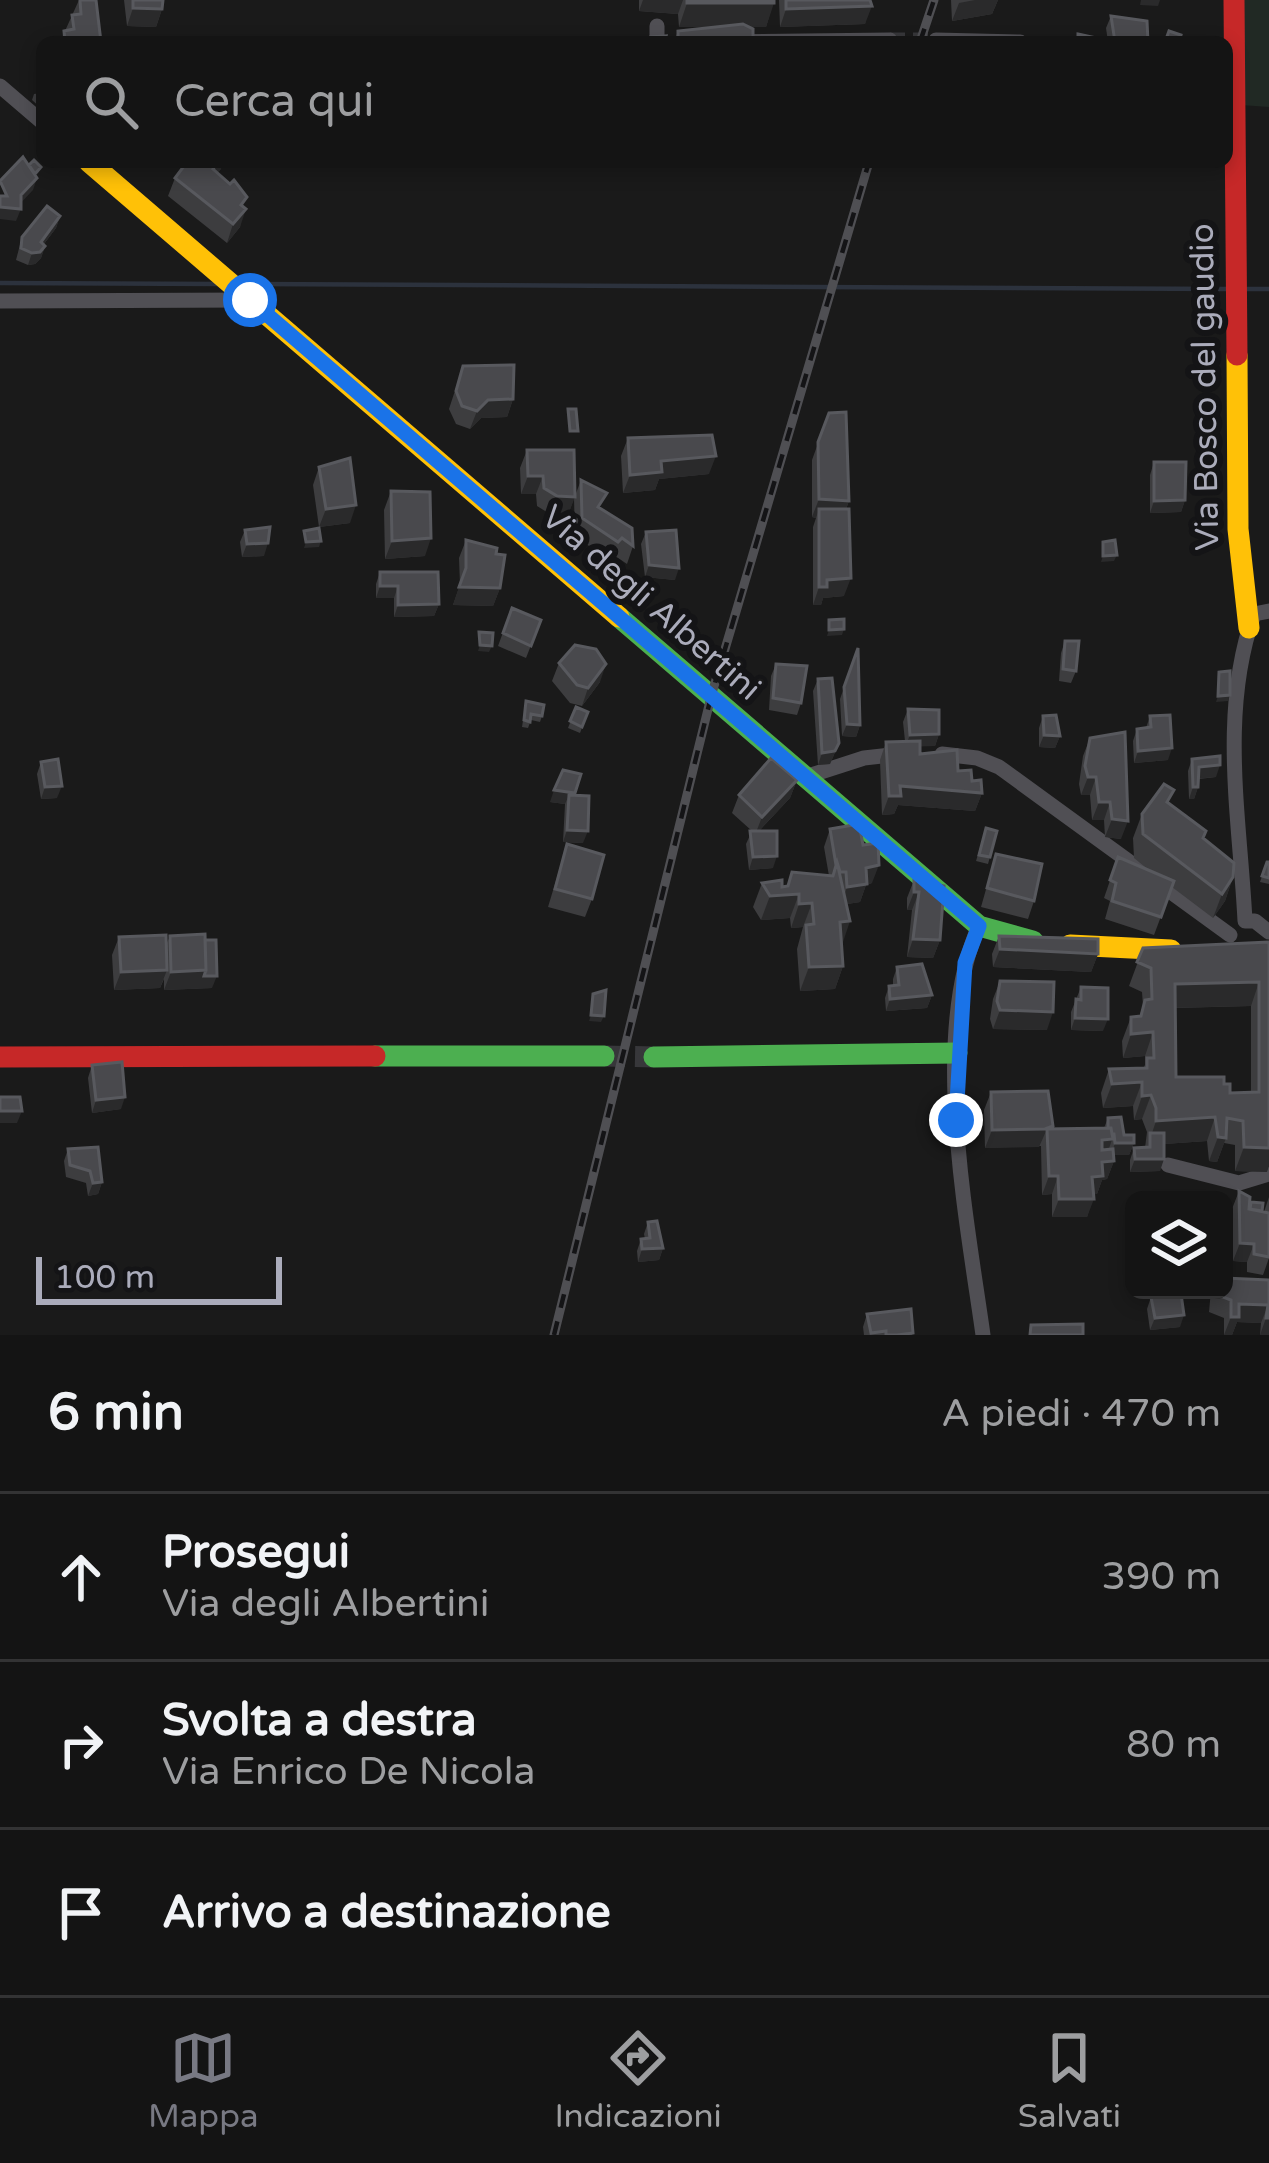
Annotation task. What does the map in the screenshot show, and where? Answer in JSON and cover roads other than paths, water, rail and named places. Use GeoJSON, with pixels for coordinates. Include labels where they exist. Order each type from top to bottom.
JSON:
{"type":"FeatureCollection","features":[{"type":"Feature","properties":{"kind":"street","name":"Via Bosco del gaudio"},"geometry":{"type":"LineString","coordinates":[[1233,36],[1234,0]]}},
{"type":"Feature","properties":{"kind":"street"},"geometry":{"type":"LineString","coordinates":[[0,86],[36,117]]}},
{"type":"Feature","properties":{"kind":"street","name":"Via degli Albertini"},"geometry":{"type":"LineString","coordinates":[[101,168],[802,778],[979,926],[1043,944],[1221,949]]}},
{"type":"Feature","properties":{"kind":"street","name":"Via Bosco del gaudio"},"geometry":{"type":"LineString","coordinates":[[1232,168],[1238,529],[1249,628]]}},
{"type":"Feature","properties":{"kind":"street"},"geometry":{"type":"LineString","coordinates":[[0,301],[238,289]]}},
{"type":"Feature","properties":{"kind":"street"},"geometry":{"type":"LineString","coordinates":[[931,754],[977,758],[999,767],[1221,949],[1245,921],[1232,712],[1254,614],[1269,611]]}},
{"type":"Feature","properties":{"kind":"street"},"geometry":{"type":"LineString","coordinates":[[802,778],[864,758],[908,754]]}},
{"type":"Feature","properties":{"kind":"street"},"geometry":{"type":"LineString","coordinates":[[1245,921],[1255,921],[1269,932]]}},
{"type":"Feature","properties":{"kind":"street"},"geometry":{"type":"LineString","coordinates":[[979,926],[965,963],[958,1053],[959,1162],[983,1335]]}},
{"type":"Feature","properties":{"kind":"street"},"geometry":{"type":"LineString","coordinates":[[654,1057],[958,1053]]}},
{"type":"Feature","properties":{"kind":"street"},"geometry":{"type":"LineString","coordinates":[[0,1058],[604,1057]]}},
{"type":"Feature","properties":{"kind":"street"},"geometry":{"type":"LineString","coordinates":[[1168,1165],[1239,1183],[1269,1174]]}},
{"type":"Feature","properties":{"kind":"waterway"},"geometry":{"type":"LineString","coordinates":[[0,283],[219,284]]}},
{"type":"Feature","properties":{"kind":"waterway"},"geometry":{"type":"LineString","coordinates":[[243,284],[1227,289]]}},
{"type":"Feature","properties":{"kind":"waterway"},"geometry":{"type":"LineString","coordinates":[[1245,289],[1269,289]]}},
{"type":"Feature","properties":{"kind":"tunnel"},"geometry":{"type":"LineString","coordinates":[[604,1056],[654,1057]]}},
{"type":"Feature","properties":{"kind":"railway"},"geometry":{"type":"LineString","coordinates":[[922,36],[934,0]]}},
{"type":"Feature","properties":{"kind":"railway"},"geometry":{"type":"LineString","coordinates":[[554,1335],[712,693],[867,168]]}}]}
